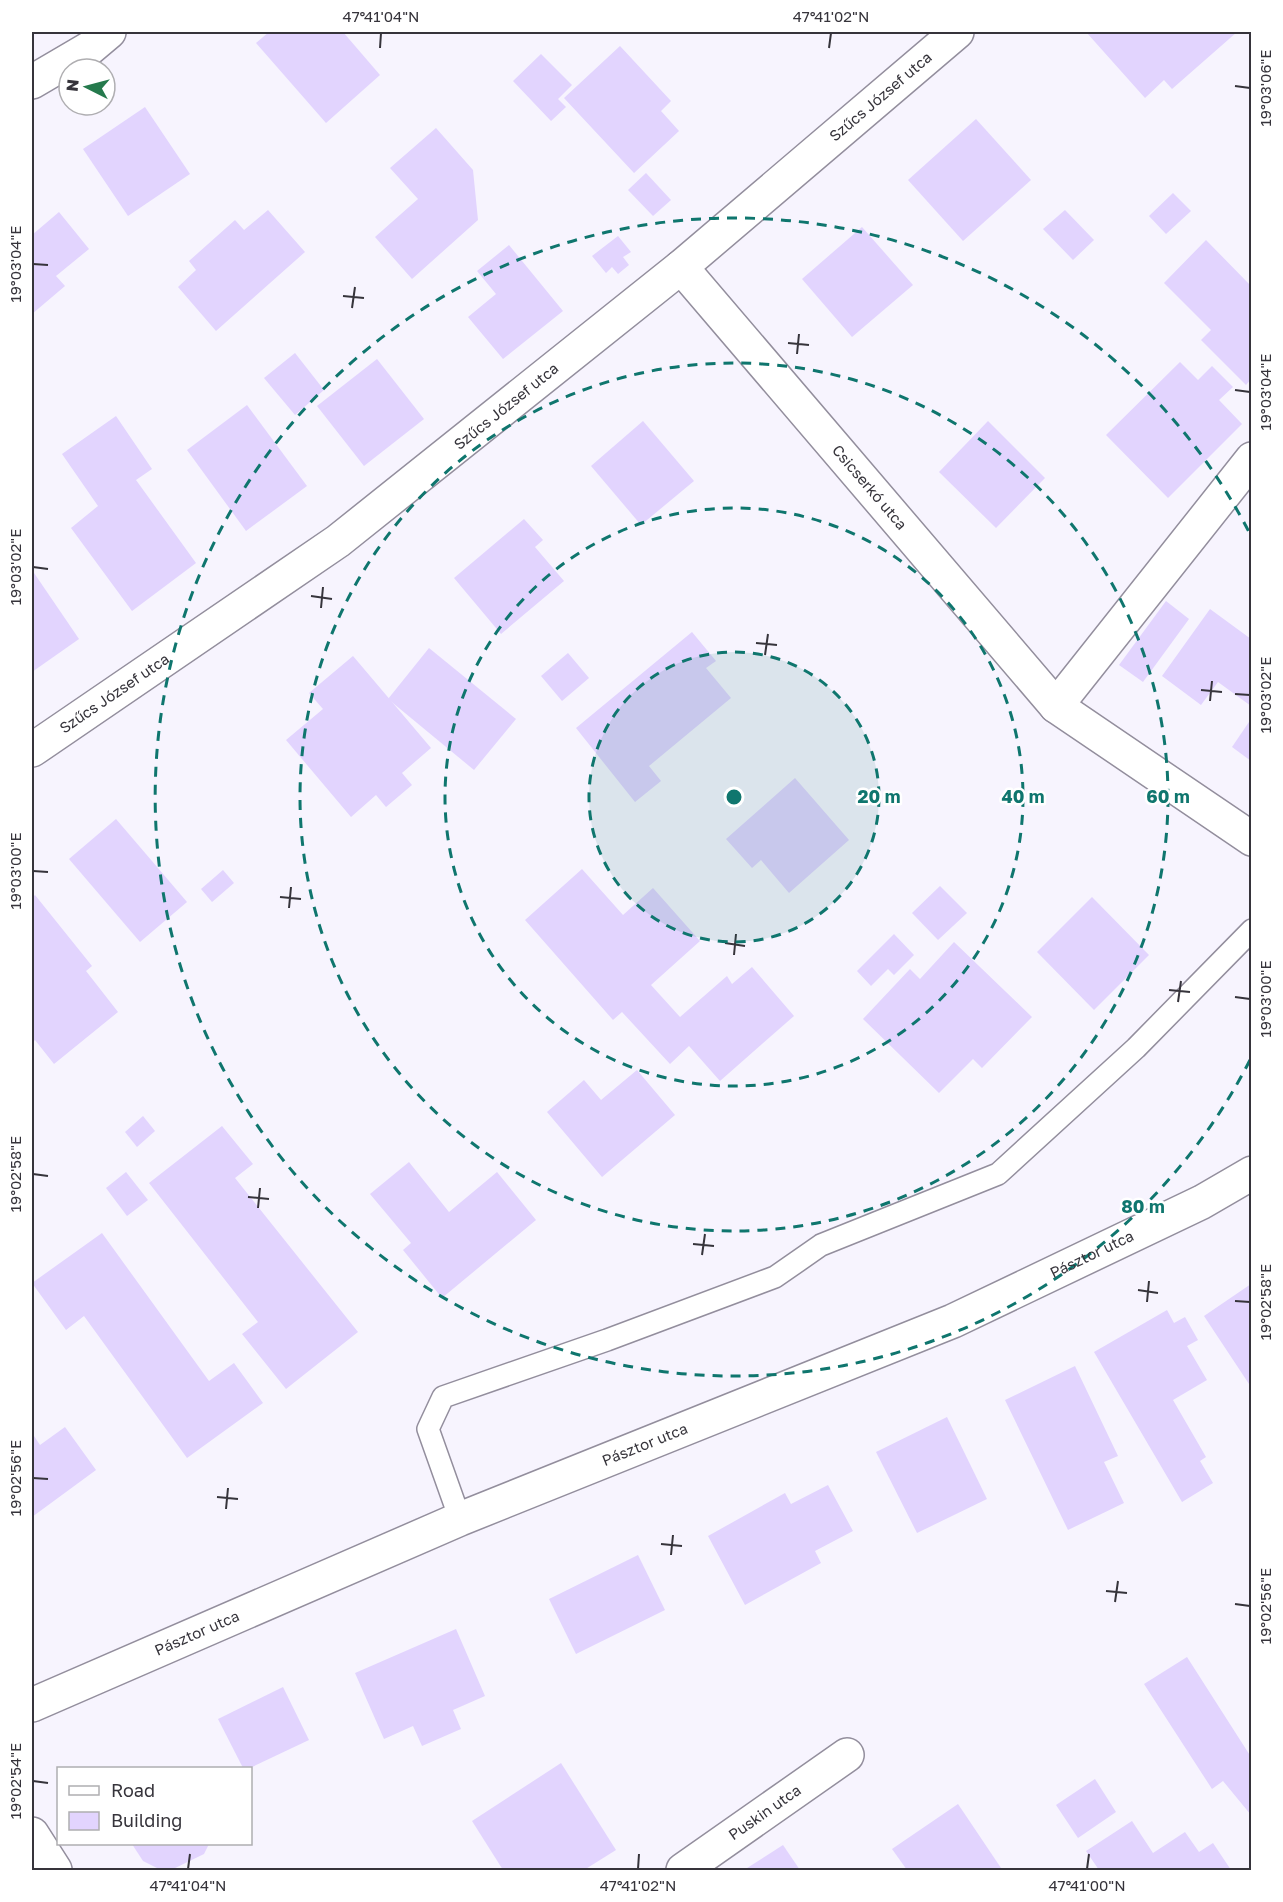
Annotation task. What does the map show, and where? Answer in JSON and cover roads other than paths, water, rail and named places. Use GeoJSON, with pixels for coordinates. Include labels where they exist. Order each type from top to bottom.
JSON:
{"type":"FeatureCollection","features":[{"type":"Feature","properties":{"kind":"street"},"geometry":{"type":"LineString","coordinates":[[32,82],[90,48],[109,32]]}},
{"type":"Feature","properties":{"kind":"street","name":"Szűcs József utca"},"geometry":{"type":"LineString","coordinates":[[32,750],[338,541],[681,267],[957,32]]}},
{"type":"Feature","properties":{"kind":"street","name":"Csicserkó utca"},"geometry":{"type":"LineString","coordinates":[[681,267],[1056,706],[1251,839]]}},
{"type":"Feature","properties":{"kind":"street"},"geometry":{"type":"LineString","coordinates":[[1056,706],[1251,459]]}},
{"type":"Feature","properties":{"kind":"street","name":"Pásztor utca"},"geometry":{"type":"LineString","coordinates":[[32,1705],[460,1519],[953,1321],[1202,1202],[1251,1173]]}},
{"type":"Feature","properties":{"kind":"street","name":"Puskin utca"},"geometry":{"type":"LineString","coordinates":[[683,1870],[847,1755]]}},
{"type":"Feature","properties":{"kind":"street"},"geometry":{"type":"LineString","coordinates":[[32,1834],[55,1870]]}},
{"type":"Feature","properties":{"kind":"lane"},"geometry":{"type":"LineString","coordinates":[[460,1519],[428,1429],[443,1397],[607,1340],[775,1276],[821,1245],[998,1174],[1136,1048],[1251,930]]}}]}
